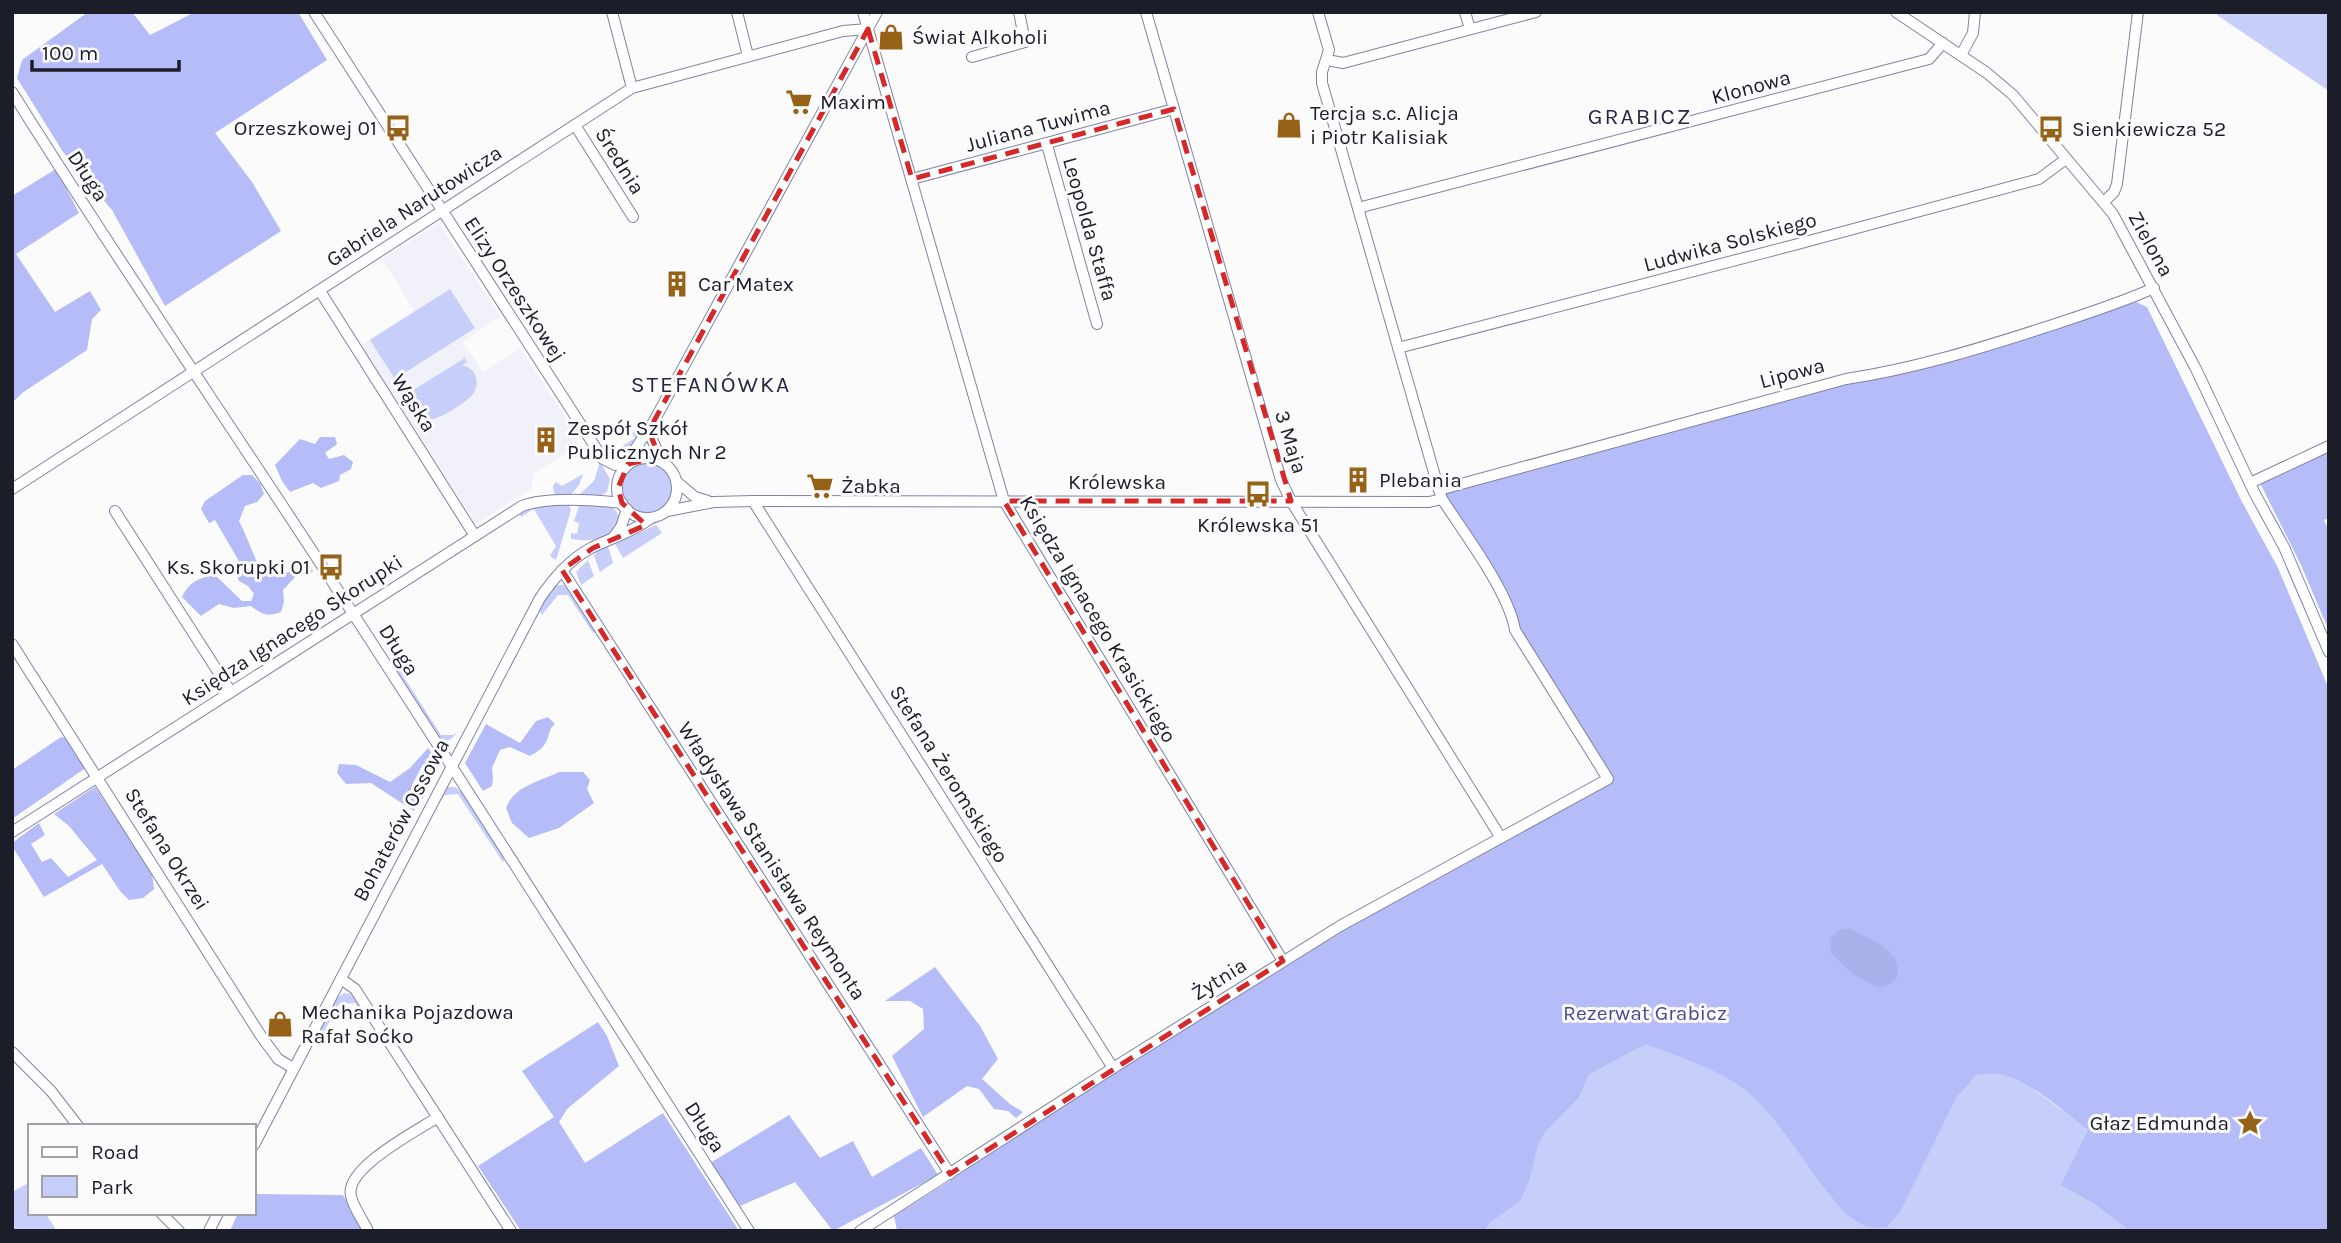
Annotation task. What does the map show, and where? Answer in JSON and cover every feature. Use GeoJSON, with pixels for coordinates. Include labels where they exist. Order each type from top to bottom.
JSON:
{"type":"FeatureCollection","features":[{"type":"Feature","properties":{"kind":"street","name":"Elizy Orzeszkowej"},"geometry":{"type":"LineString","coordinates":[[314,12],[603,459],[615,465],[629,463]]}},
{"type":"Feature","properties":{"kind":"street"},"geometry":{"type":"LineString","coordinates":[[612,12],[632,88]]}},
{"type":"Feature","properties":{"kind":"street"},"geometry":{"type":"LineString","coordinates":[[737,12],[748,56]]}},
{"type":"Feature","properties":{"kind":"street","name":"Księdza Ignacego Krasickiego"},"geometry":{"type":"LineString","coordinates":[[863,12],[1004,501],[1283,961]]}},
{"type":"Feature","properties":{"kind":"street"},"geometry":{"type":"LineString","coordinates":[[676,481],[676,498],[667,511],[651,518],[638,516],[625,506],[618,488],[619,480],[632,454],[654,421],[877,12]]}},
{"type":"Feature","properties":{"kind":"street"},"geometry":{"type":"LineString","coordinates":[[972,57],[1025,42],[1019,12]]}},
{"type":"Feature","properties":{"kind":"street","name":"3 Maja"},"geometry":{"type":"LineString","coordinates":[[1146,12],[1277,469],[1292,501],[1501,838]]}},
{"type":"Feature","properties":{"kind":"street"},"geometry":{"type":"LineString","coordinates":[[1318,12],[1329,50],[1321,83],[1441,494]]}},
{"type":"Feature","properties":{"kind":"street"},"geometry":{"type":"LineString","coordinates":[[1465,12],[1471,29]]}},
{"type":"Feature","properties":{"kind":"street"},"geometry":{"type":"LineString","coordinates":[[1327,60],[1343,63],[1536,12]]}},
{"type":"Feature","properties":{"kind":"street"},"geometry":{"type":"LineString","coordinates":[[1896,12],[1996,79],[2013,95],[2104,202]]}},
{"type":"Feature","properties":{"kind":"street"},"geometry":{"type":"LineString","coordinates":[[1961,55],[1973,33],[1975,12]]}},
{"type":"Feature","properties":{"kind":"street","name":"Zielona"},"geometry":{"type":"LineString","coordinates":[[2138,12],[2117,184],[2115,192],[2104,202],[2122,228],[2196,369],[2250,483],[2284,547],[2329,652]]}},
{"type":"Feature","properties":{"kind":"street","name":"Gabriela Narutowicza"},"geometry":{"type":"LineString","coordinates":[[12,489],[632,88],[843,31],[868,29]]}},
{"type":"Feature","properties":{"kind":"street","name":"Klonowa"},"geometry":{"type":"LineString","coordinates":[[1358,208],[1929,59],[1943,43]]}},
{"type":"Feature","properties":{"kind":"street","name":"Długa"},"geometry":{"type":"LineString","coordinates":[[12,92],[74,191],[354,614],[749,1231]]}},
{"type":"Feature","properties":{"kind":"street","name":"Juliana Tuwima"},"geometry":{"type":"LineString","coordinates":[[912,179],[1174,109]]}},
{"type":"Feature","properties":{"kind":"street","name":"Średnia"},"geometry":{"type":"LineString","coordinates":[[575,125],[633,217]]}},
{"type":"Feature","properties":{"kind":"street","name":"Leopolda Staffa"},"geometry":{"type":"LineString","coordinates":[[1047,145],[1097,324]]}},
{"type":"Feature","properties":{"kind":"street","name":"Ludwika Solskiego"},"geometry":{"type":"LineString","coordinates":[[1398,348],[1794,246],[2039,178],[2066,159]]}},
{"type":"Feature","properties":{"kind":"street","name":"Lipowa"},"geometry":{"type":"LineString","coordinates":[[1441,494],[1846,379],[1883,373],[1997,343],[2118,303],[2154,288]]}},
{"type":"Feature","properties":{"kind":"street","name":"Wąska"},"geometry":{"type":"LineString","coordinates":[[320,291],[475,536]]}},
{"type":"Feature","properties":{"kind":"street"},"geometry":{"type":"LineString","coordinates":[[654,421],[652,439],[662,462],[676,481],[695,496],[714,502]]}},
{"type":"Feature","properties":{"kind":"street"},"geometry":{"type":"LineString","coordinates":[[2250,483],[2329,446]]}},
{"type":"Feature","properties":{"kind":"street"},"geometry":{"type":"LineString","coordinates":[[629,463],[646,458],[662,462]]}},
{"type":"Feature","properties":{"kind":"street"},"geometry":{"type":"LineString","coordinates":[[604,501],[618,488]]}},
{"type":"Feature","properties":{"kind":"street","name":"Królewska"},"geometry":{"type":"LineString","coordinates":[[667,511],[714,502],[753,501],[1429,502],[1441,494]]}},
{"type":"Feature","properties":{"kind":"street","name":"Żytnia"},"geometry":{"type":"LineString","coordinates":[[860,1231],[1340,926],[1608,779],[1515,630],[1513,615],[1503,596],[1441,494]]}},
{"type":"Feature","properties":{"kind":"street","name":"Księdza Ignacego Skorupki"},"geometry":{"type":"LineString","coordinates":[[12,832],[475,536],[531,503],[604,501],[625,506]]}},
{"type":"Feature","properties":{"kind":"street","name":"Stefana Żeromskiego"},"geometry":{"type":"LineString","coordinates":[[753,501],[1113,1068]]}},
{"type":"Feature","properties":{"kind":"street"},"geometry":{"type":"LineString","coordinates":[[612,539],[621,527],[625,506]]}},
{"type":"Feature","properties":{"kind":"street"},"geometry":{"type":"LineString","coordinates":[[115,512],[231,692]]}},
{"type":"Feature","properties":{"kind":"street","name":"Bohaterów Ossowa"},"geometry":{"type":"LineString","coordinates":[[256,1141],[540,598],[562,570],[588,550],[651,518]]}},
{"type":"Feature","properties":{"kind":"street","name":"Władysława Stanisława Reymonta"},"geometry":{"type":"LineString","coordinates":[[562,570],[950,1174]]}},
{"type":"Feature","properties":{"kind":"street","name":"Stefana Okrzei"},"geometry":{"type":"LineString","coordinates":[[12,644],[261,1036],[278,1059],[293,1068]]}},
{"type":"Feature","properties":{"kind":"street"},"geometry":{"type":"LineString","coordinates":[[341,979],[355,989],[510,1231]]}},
{"type":"Feature","properties":{"kind":"street"},"geometry":{"type":"LineString","coordinates":[[12,1052],[51,1091],[76,1124]]}},
{"type":"Feature","properties":{"kind":"street"},"geometry":{"type":"LineString","coordinates":[[368,1231],[351,1195],[351,1182],[361,1168],[438,1117]]}},
{"type":"Feature","properties":{"kind":"street"},"geometry":{"type":"LineString","coordinates":[[163,1215],[179,1231]]}},
{"type":"Feature","properties":{"kind":"street"},"geometry":{"type":"LineString","coordinates":[[209,1231],[217,1215]]}},
{"type":"Feature","properties":{"kind":"highlighted area"},"geometry":{"type":"Polygon","coordinates":[[[868,29],[912,179],[1174,109],[1291,501],[1004,501],[1283,961],[950,1174],[562,570],[593,548],[646,525],[622,503],[618,488],[628,464],[660,457],[652,439],[654,421],[868,29]]]}},
{"type":"Feature","properties":{"kind":"shaded area"},"geometry":{"type":"Polygon","coordinates":[[[439,223],[500,316],[463,342],[483,372],[520,348],[578,436],[576,447],[533,474],[532,488],[476,524],[361,345],[414,310],[382,259],[439,223]]]}},
{"type":"Feature","properties":{"kind":"shaded area"},"geometry":{"type":"Polygon","coordinates":[[[1849,928],[1880,944],[1893,956],[1898,971],[1892,983],[1878,988],[1854,975],[1831,953],[1830,939],[1839,930],[1849,928]]]}},
{"type":"Feature","properties":{"kind":"green space"},"geometry":{"type":"Polygon","coordinates":[[[88,12],[132,12],[150,35],[195,12],[298,12],[327,60],[215,133],[252,182],[281,231],[165,306],[112,210],[63,152],[17,78],[22,60],[88,12]]]}},
{"type":"Feature","properties":{"kind":"green space"},"geometry":{"type":"Polygon","coordinates":[[[2218,12],[2329,12],[2329,91],[2217,15],[2218,12]]]}},
{"type":"Feature","properties":{"kind":"green space"},"geometry":{"type":"Polygon","coordinates":[[[56,169],[79,213],[16,254],[55,312],[90,291],[101,310],[92,319],[87,350],[22,393],[12,403],[12,196],[56,169]]]}},
{"type":"Feature","properties":{"kind":"green space"},"geometry":{"type":"Polygon","coordinates":[[[450,289],[475,328],[395,379],[370,340],[450,289]]]}},
{"type":"Feature","properties":{"kind":"green space"},"geometry":{"type":"Polygon","coordinates":[[[2136,302],[2147,307],[2241,500],[2278,568],[2329,689],[2329,1231],[2130,1231],[2095,1204],[2061,1185],[2088,1130],[2033,1089],[2010,1077],[1994,1073],[1976,1075],[1956,1098],[1901,1210],[1887,1227],[1867,1226],[1851,1218],[1840,1207],[1777,1123],[1744,1089],[1710,1069],[1646,1044],[1589,1074],[1579,1097],[1544,1133],[1520,1201],[1489,1223],[1485,1231],[897,1231],[894,1216],[948,1182],[1118,1060],[1340,931],[1613,782],[1521,632],[1517,616],[1444,492],[2136,302]]]}},
{"type":"Feature","properties":{"kind":"green space"},"geometry":{"type":"Polygon","coordinates":[[[465,358],[467,362],[462,365],[471,369],[477,379],[474,393],[446,414],[424,421],[415,419],[410,412],[409,398],[405,395],[465,358]]]}},
{"type":"Feature","properties":{"kind":"green space"},"geometry":{"type":"Polygon","coordinates":[[[647,424],[622,459],[614,461],[607,457],[613,446],[616,450],[635,438],[632,433],[647,424]]]}},
{"type":"Feature","properties":{"kind":"green space"},"geometry":{"type":"Polygon","coordinates":[[[320,437],[335,437],[337,444],[325,453],[329,459],[344,455],[353,462],[351,469],[340,475],[339,481],[321,488],[313,483],[290,492],[275,465],[300,439],[315,444],[320,437]]]}},
{"type":"Feature","properties":{"kind":"green space"},"geometry":{"type":"Polygon","coordinates":[[[2329,450],[2329,518],[2324,520],[2329,531],[2329,631],[2301,565],[2259,481],[2329,450]]]}},
{"type":"Feature","properties":{"kind":"green space"},"geometry":{"type":"Polygon","coordinates":[[[600,462],[610,479],[607,492],[599,497],[579,495],[594,481],[600,462]]]}},
{"type":"Feature","properties":{"kind":"green space"},"geometry":{"type":"Polygon","coordinates":[[[648,463],[666,470],[673,488],[666,506],[648,513],[630,506],[623,488],[630,470],[648,463]]]}},
{"type":"Feature","properties":{"kind":"green space"},"geometry":{"type":"Polygon","coordinates":[[[583,474],[579,485],[569,497],[557,496],[554,493],[553,486],[556,482],[562,486],[583,474]]]}},
{"type":"Feature","properties":{"kind":"green space"},"geometry":{"type":"Polygon","coordinates":[[[243,475],[252,475],[260,483],[264,494],[257,502],[245,506],[239,521],[263,574],[280,576],[306,563],[313,572],[297,575],[283,590],[281,612],[265,614],[251,606],[234,608],[219,604],[201,616],[182,597],[191,584],[199,579],[215,575],[242,601],[251,601],[254,594],[248,586],[239,581],[237,575],[240,563],[215,520],[209,523],[201,509],[205,501],[243,475]]]}},
{"type":"Feature","properties":{"kind":"green space"},"geometry":{"type":"Polygon","coordinates":[[[537,505],[569,505],[571,510],[556,560],[550,556],[556,546],[534,509],[521,517],[519,513],[537,505]]]}},
{"type":"Feature","properties":{"kind":"green space"},"geometry":{"type":"Polygon","coordinates":[[[579,506],[609,507],[614,509],[620,519],[606,536],[594,540],[571,539],[571,533],[577,534],[579,523],[574,521],[579,506]]]}},
{"type":"Feature","properties":{"kind":"green space"},"geometry":{"type":"Polygon","coordinates":[[[656,525],[662,533],[623,558],[615,544],[656,525]]]}},
{"type":"Feature","properties":{"kind":"green space"},"geometry":{"type":"Polygon","coordinates":[[[608,546],[613,563],[600,572],[594,556],[608,546]]]}},
{"type":"Feature","properties":{"kind":"green space"},"geometry":{"type":"Polygon","coordinates":[[[588,560],[594,576],[581,585],[576,572],[588,560]]]}},
{"type":"Feature","properties":{"kind":"green space"},"geometry":{"type":"Polygon","coordinates":[[[558,585],[569,589],[596,632],[593,633],[568,595],[558,595],[542,615],[539,610],[552,589],[558,585]]]}},
{"type":"Feature","properties":{"kind":"green space"},"geometry":{"type":"Polygon","coordinates":[[[393,660],[441,735],[458,732],[450,740],[442,740],[441,743],[390,663],[393,660]]]}},
{"type":"Feature","properties":{"kind":"green space"},"geometry":{"type":"Polygon","coordinates":[[[548,717],[555,724],[542,748],[530,756],[510,747],[500,750],[492,768],[492,786],[483,791],[465,763],[486,724],[520,743],[536,721],[548,717]]]}},
{"type":"Feature","properties":{"kind":"green space"},"geometry":{"type":"Polygon","coordinates":[[[61,737],[69,739],[87,767],[12,819],[12,770],[61,737]]]}},
{"type":"Feature","properties":{"kind":"green space"},"geometry":{"type":"Polygon","coordinates":[[[428,748],[438,762],[432,767],[423,764],[412,785],[426,793],[414,811],[371,783],[346,784],[337,773],[339,764],[356,765],[390,782],[410,768],[428,748]]]}},
{"type":"Feature","properties":{"kind":"green space"},"geometry":{"type":"Polygon","coordinates":[[[559,772],[583,772],[590,780],[587,789],[594,803],[559,828],[529,838],[512,823],[506,808],[515,794],[559,772]]]}},
{"type":"Feature","properties":{"kind":"green space","name":"Rezerwat Grabicz"},"geometry":{"type":"Polygon","coordinates":[[[1613,780],[2089,1130],[2086,1135],[2179,1231],[1387,1231],[1363,918],[1613,780]]]}},
{"type":"Feature","properties":{"kind":"green space"},"geometry":{"type":"Polygon","coordinates":[[[95,787],[152,873],[154,889],[143,898],[129,900],[102,864],[44,897],[12,843],[39,823],[45,835],[31,844],[42,862],[51,858],[68,877],[97,860],[69,826],[54,814],[95,787]]]}},
{"type":"Feature","properties":{"kind":"green space"},"geometry":{"type":"Polygon","coordinates":[[[448,787],[455,787],[463,793],[505,858],[503,862],[458,794],[445,795],[441,800],[440,797],[448,787]]]}},
{"type":"Feature","properties":{"kind":"green space"},"geometry":{"type":"Polygon","coordinates":[[[935,967],[980,1026],[998,1059],[982,1079],[1023,1112],[1016,1118],[1008,1111],[994,1109],[979,1089],[967,1086],[923,1117],[892,1056],[924,1029],[923,1009],[910,1001],[885,1001],[935,967]]]}},
{"type":"Feature","properties":{"kind":"green space"},"geometry":{"type":"Polygon","coordinates":[[[344,993],[351,994],[361,1005],[359,1009],[355,1003],[339,1004],[321,1037],[318,1036],[317,1033],[335,999],[344,993]]]}},
{"type":"Feature","properties":{"kind":"green space"},"geometry":{"type":"Polygon","coordinates":[[[598,1022],[619,1066],[567,1109],[559,1122],[585,1163],[663,1113],[739,1231],[521,1231],[478,1166],[554,1117],[522,1071],[598,1022]]]}},
{"type":"Feature","properties":{"kind":"green space"},"geometry":{"type":"Polygon","coordinates":[[[789,1115],[820,1158],[853,1141],[872,1177],[921,1148],[938,1175],[833,1231],[795,1182],[740,1206],[710,1163],[789,1115]]]}},
{"type":"Feature","properties":{"kind":"green space"},"geometry":{"type":"Polygon","coordinates":[[[28,1183],[28,1215],[46,1215],[57,1231],[12,1231],[12,1192],[28,1183]]]}},
{"type":"Feature","properties":{"kind":"green space"},"geometry":{"type":"Polygon","coordinates":[[[256,1194],[343,1195],[363,1231],[230,1231],[237,1215],[256,1215],[256,1194]]]}},
{"type":"Feature","properties":{"kind":"place","name":"Świat Alkoholi"},"geometry":{"type":"Point","coordinates":[891,37]}},
{"type":"Feature","properties":{"kind":"place","name":"Maxim"},"geometry":{"type":"Point","coordinates":[799,102]}},
{"type":"Feature","properties":{"kind":"place","name":"Tercja s.c. Alicja i Piotr Kalisiak"},"geometry":{"type":"Point","coordinates":[1289,125]}},
{"type":"Feature","properties":{"kind":"place","name":"Orzeszkowej 01"},"geometry":{"type":"Point","coordinates":[398,128]}},
{"type":"Feature","properties":{"kind":"place","name":"Sienkiewicza 52"},"geometry":{"type":"Point","coordinates":[2051,129]}},
{"type":"Feature","properties":{"kind":"place","name":"Car Matex"},"geometry":{"type":"Point","coordinates":[677,284]}},
{"type":"Feature","properties":{"kind":"place","name":"Zespół Szkół Publicznych Nr 2"},"geometry":{"type":"Point","coordinates":[546,440]}},
{"type":"Feature","properties":{"kind":"place","name":"Plebania"},"geometry":{"type":"Point","coordinates":[1358,480]}},
{"type":"Feature","properties":{"kind":"place","name":"Żabka"},"geometry":{"type":"Point","coordinates":[820,486]}},
{"type":"Feature","properties":{"kind":"place","name":"Królewska 51"},"geometry":{"type":"Point","coordinates":[1258,494]}},
{"type":"Feature","properties":{"kind":"place","name":"Ks. Skorupki 01"},"geometry":{"type":"Point","coordinates":[331,567]}},
{"type":"Feature","properties":{"kind":"place","name":"Mechanika Pojazdowa Rafał Soćko"},"geometry":{"type":"Point","coordinates":[280,1024]}},
{"type":"Feature","properties":{"kind":"place","name":"Głaz Edmunda"},"geometry":{"type":"Point","coordinates":[2250,1123]}},
{"type":"Feature","properties":{"kind":"district","name":"GRABICZ"},"geometry":{"type":"Point","coordinates":[1640,116]}},
{"type":"Feature","properties":{"kind":"district","name":"STEFANÓWKA"},"geometry":{"type":"Point","coordinates":[711,384]}}]}
